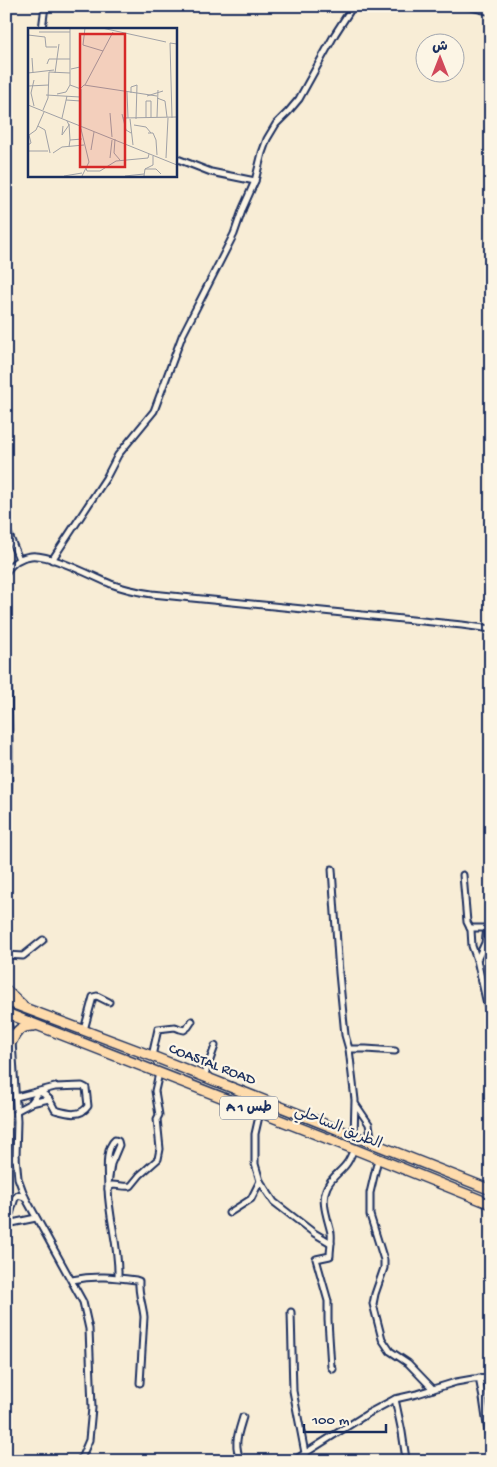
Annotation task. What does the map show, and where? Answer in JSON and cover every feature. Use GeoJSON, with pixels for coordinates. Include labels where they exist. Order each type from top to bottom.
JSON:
{"type":"FeatureCollection","features":[{"type":"Feature","properties":{"kind":"highway"},"geometry":{"type":"LineString","coordinates":[[6,990],[26,1008]]}},
{"type":"Feature","properties":{"kind":"highway","name":"COASTAL ROAD"},"geometry":{"type":"LineString","coordinates":[[6,1001],[152,1056],[491,1190]]}},
{"type":"Feature","properties":{"kind":"highway","name":"الطريق الساحلي"},"geometry":{"type":"LineString","coordinates":[[6,1013],[491,1204]]}},
{"type":"Feature","properties":{"kind":"highway"},"geometry":{"type":"LineString","coordinates":[[8,1037],[27,1026],[36,1026]]}},
{"type":"Feature","properties":{"kind":"street"},"geometry":{"type":"LineString","coordinates":[[42,28],[45,6]]}},
{"type":"Feature","properties":{"kind":"street"},"geometry":{"type":"LineString","coordinates":[[52,560],[106,478],[118,455],[154,411],[182,336],[231,243],[272,130],[296,103],[331,40],[353,6]]}},
{"type":"Feature","properties":{"kind":"street"},"geometry":{"type":"LineString","coordinates":[[467,6],[491,12]]}},
{"type":"Feature","properties":{"kind":"street"},"geometry":{"type":"LineString","coordinates":[[176,158],[211,172],[255,181]]}},
{"type":"Feature","properties":{"kind":"street"},"geometry":{"type":"LineString","coordinates":[[6,528],[19,559]]}},
{"type":"Feature","properties":{"kind":"street"},"geometry":{"type":"LineString","coordinates":[[6,572],[19,559],[37,556],[113,584],[152,594],[462,625],[491,630]]}},
{"type":"Feature","properties":{"kind":"street"},"geometry":{"type":"LineString","coordinates":[[6,627],[9,825],[6,875]]}},
{"type":"Feature","properties":{"kind":"street"},"geometry":{"type":"LineString","coordinates":[[332,869],[346,1035],[356,1105],[354,1136]]}},
{"type":"Feature","properties":{"kind":"street"},"geometry":{"type":"LineString","coordinates":[[463,875],[467,922],[470,928],[472,946],[491,1022]]}},
{"type":"Feature","properties":{"kind":"street"},"geometry":{"type":"LineString","coordinates":[[470,928],[489,928],[477,960]]}},
{"type":"Feature","properties":{"kind":"street"},"geometry":{"type":"LineString","coordinates":[[6,954],[23,956],[43,940]]}},
{"type":"Feature","properties":{"kind":"street"},"geometry":{"type":"LineString","coordinates":[[84,1031],[93,997],[97,996],[109,1002]]}},
{"type":"Feature","properties":{"kind":"street"},"geometry":{"type":"LineString","coordinates":[[6,1013],[16,1096],[18,1178],[25,1197],[53,1251],[72,1280],[83,1302],[89,1329],[92,1408],[89,1440],[80,1461]]}},
{"type":"Feature","properties":{"kind":"street"},"geometry":{"type":"LineString","coordinates":[[152,1056],[158,1029],[175,1027],[184,1030],[192,1020]]}},
{"type":"Feature","properties":{"kind":"street"},"geometry":{"type":"LineString","coordinates":[[204,1077],[215,1046]]}},
{"type":"Feature","properties":{"kind":"street"},"geometry":{"type":"LineString","coordinates":[[349,1049],[396,1051]]}},
{"type":"Feature","properties":{"kind":"street"},"geometry":{"type":"LineString","coordinates":[[108,1186],[131,1186],[158,1159],[160,1149],[157,1119],[159,1115],[154,1090],[159,1073]]}},
{"type":"Feature","properties":{"kind":"street"},"geometry":{"type":"LineString","coordinates":[[16,1096],[55,1087],[82,1086],[86,1088],[88,1106],[83,1112],[76,1114],[55,1110],[49,1099],[39,1092]]}},
{"type":"Feature","properties":{"kind":"street"},"geometry":{"type":"LineString","coordinates":[[31,1103],[39,1092]]}},
{"type":"Feature","properties":{"kind":"street"},"geometry":{"type":"LineString","coordinates":[[16,1111],[31,1103],[49,1099]]}},
{"type":"Feature","properties":{"kind":"street"},"geometry":{"type":"LineString","coordinates":[[356,1105],[369,1124],[372,1143]]}},
{"type":"Feature","properties":{"kind":"street"},"geometry":{"type":"LineString","coordinates":[[260,1112],[255,1134],[255,1164],[260,1181],[274,1202],[314,1233],[331,1243]]}},
{"type":"Feature","properties":{"kind":"street"},"geometry":{"type":"LineString","coordinates":[[108,1186],[111,1164],[118,1145],[118,1141],[115,1140],[110,1144],[107,1154],[108,1207],[118,1264],[118,1276]]}},
{"type":"Feature","properties":{"kind":"street"},"geometry":{"type":"LineString","coordinates":[[333,1369],[331,1367],[328,1301],[316,1259],[330,1256],[331,1234],[326,1208],[326,1190],[337,1173],[347,1163],[354,1149]]}},
{"type":"Feature","properties":{"kind":"street"},"geometry":{"type":"LineString","coordinates":[[6,1160],[16,1157]]}},
{"type":"Feature","properties":{"kind":"street"},"geometry":{"type":"LineString","coordinates":[[378,1159],[370,1193],[370,1215],[384,1260],[384,1268],[374,1294],[373,1304],[382,1339],[390,1351],[408,1363],[432,1389]]}},
{"type":"Feature","properties":{"kind":"street"},"geometry":{"type":"LineString","coordinates":[[229,1213],[251,1199],[260,1181]]}},
{"type":"Feature","properties":{"kind":"street"},"geometry":{"type":"LineString","coordinates":[[25,1197],[18,1195],[7,1224],[36,1218]]}},
{"type":"Feature","properties":{"kind":"street"},"geometry":{"type":"LineString","coordinates":[[6,1210],[12,1208]]}},
{"type":"Feature","properties":{"kind":"street"},"geometry":{"type":"LineString","coordinates":[[72,1280],[118,1276],[138,1281],[140,1303],[144,1309],[140,1383]]}},
{"type":"Feature","properties":{"kind":"street"},"geometry":{"type":"LineString","coordinates":[[291,1312],[293,1391],[305,1452]]}},
{"type":"Feature","properties":{"kind":"street"},"geometry":{"type":"LineString","coordinates":[[479,1378],[489,1439]]}},
{"type":"Feature","properties":{"kind":"street"},"geometry":{"type":"LineString","coordinates":[[293,1461],[366,1414],[395,1399],[456,1382],[491,1378]]}},
{"type":"Feature","properties":{"kind":"street"},"geometry":{"type":"LineString","coordinates":[[395,1399],[406,1459]]}},
{"type":"Feature","properties":{"kind":"street"},"geometry":{"type":"LineString","coordinates":[[241,1461],[236,1452],[236,1438],[243,1417]]}}]}
